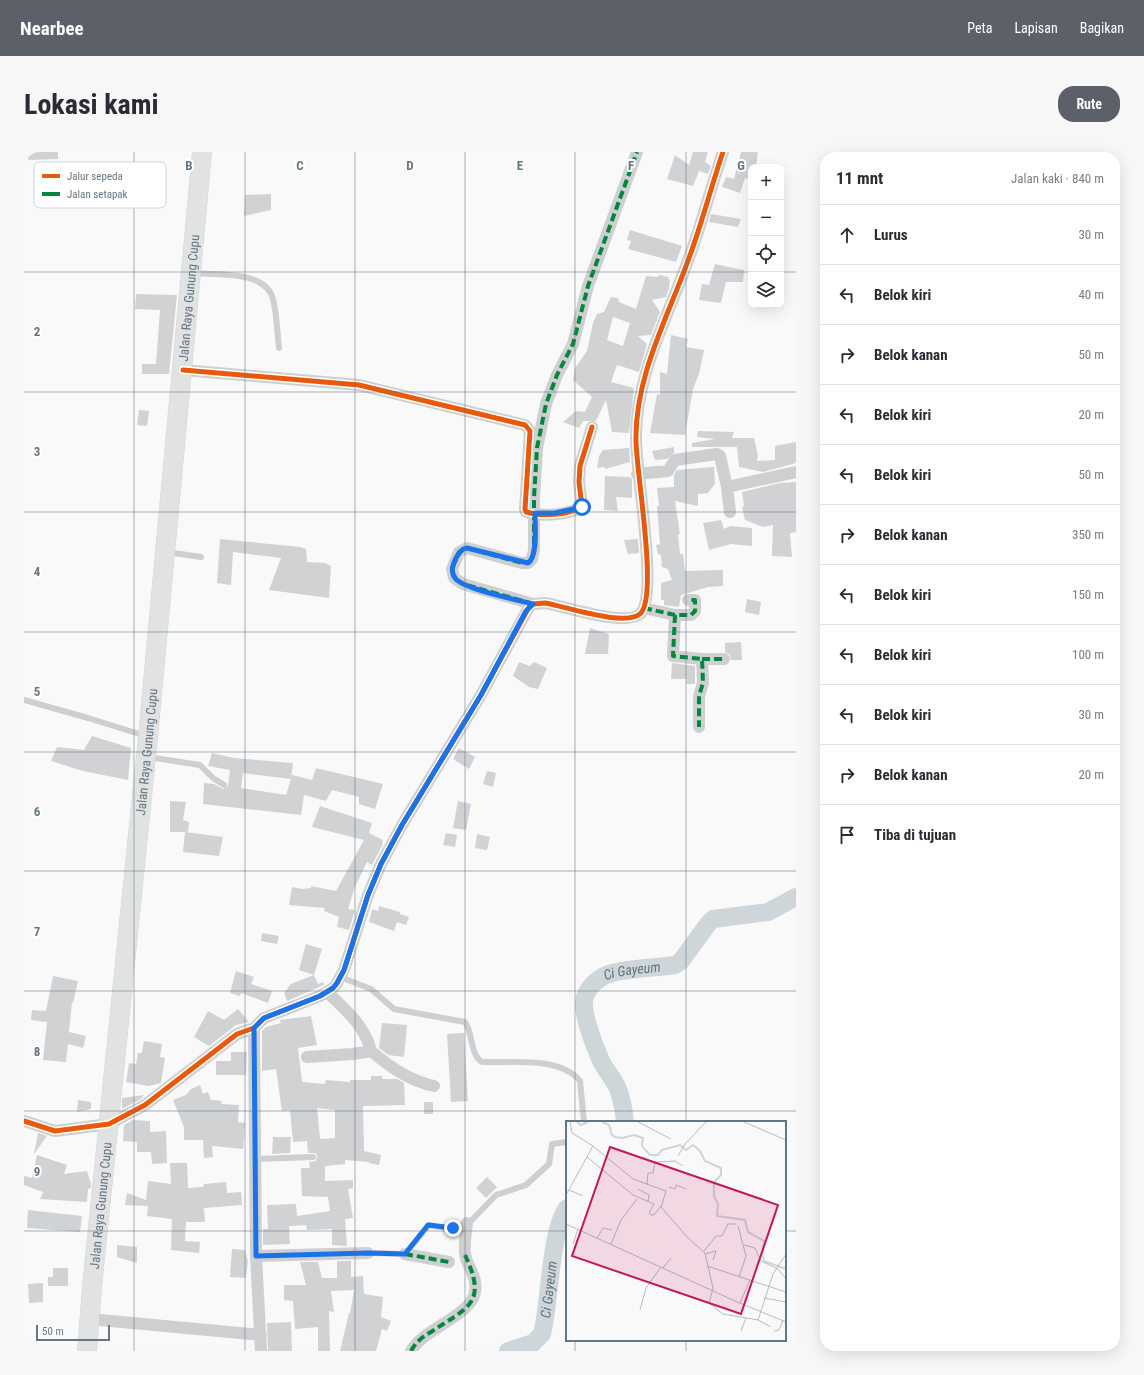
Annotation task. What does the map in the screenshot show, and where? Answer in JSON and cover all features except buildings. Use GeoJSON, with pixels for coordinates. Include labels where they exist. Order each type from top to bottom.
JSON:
{"type":"FeatureCollection","features":[{"type":"Feature","properties":{"kind":"highway","name":"Jalan Raya Gunung Cupu"},"geometry":{"type":"LineString","coordinates":[[87,1351],[166,551],[202,152]]}},
{"type":"Feature","properties":{"kind":"street"},"geometry":{"type":"LineString","coordinates":[[637,152],[588,286],[573,344],[557,375],[546,404],[537,448],[531,513],[534,550],[530,562],[522,563],[467,548],[459,552],[452,569],[454,578],[463,584],[533,604],[545,603],[622,619],[636,617],[644,608],[648,582],[646,545],[637,474],[636,422],[647,370],[664,321],[689,258],[723,152]]}},
{"type":"Feature","properties":{"kind":"street"},"geometry":{"type":"LineString","coordinates":[[183,370],[359,385],[525,425],[530,431],[525,507],[531,513],[555,513],[582,507],[579,470],[592,427]]}},
{"type":"Feature","properties":{"kind":"street"},"geometry":{"type":"LineString","coordinates":[[637,474],[668,471],[675,460],[716,454],[720,456],[727,487],[730,512]]}},
{"type":"Feature","properties":{"kind":"street"},"geometry":{"type":"LineString","coordinates":[[727,487],[796,472]]}},
{"type":"Feature","properties":{"kind":"street"},"geometry":{"type":"LineString","coordinates":[[644,608],[675,615],[688,616],[694,613],[695,600],[688,600]]}},
{"type":"Feature","properties":{"kind":"street"},"geometry":{"type":"LineString","coordinates":[[24,1121],[55,1131],[109,1124],[145,1105],[237,1034],[254,1028],[264,1018],[327,992],[333,988],[340,977],[352,947],[368,895],[389,848],[481,695],[526,611],[533,604]]}},
{"type":"Feature","properties":{"kind":"street"},"geometry":{"type":"LineString","coordinates":[[675,615],[672,656],[702,659],[724,659]]}},
{"type":"Feature","properties":{"kind":"street"},"geometry":{"type":"LineString","coordinates":[[699,727],[699,696],[703,686],[702,659]]}},
{"type":"Feature","properties":{"kind":"street"},"geometry":{"type":"LineString","coordinates":[[327,992],[364,1032],[371,1051],[404,1075],[420,1083],[434,1086]]}},
{"type":"Feature","properties":{"kind":"street"},"geometry":{"type":"LineString","coordinates":[[254,1028],[256,1256],[261,1351]]}},
{"type":"Feature","properties":{"kind":"street"},"geometry":{"type":"LineString","coordinates":[[307,1057],[353,1054],[371,1051]]}},
{"type":"Feature","properties":{"kind":"street"},"geometry":{"type":"LineString","coordinates":[[410,1351],[419,1340],[468,1308],[474,1299],[475,1279],[466,1255],[467,1223]]}},
{"type":"Feature","properties":{"kind":"street"},"geometry":{"type":"LineString","coordinates":[[256,1256],[368,1253]]}},
{"type":"Feature","properties":{"kind":"street"},"geometry":{"type":"LineString","coordinates":[[405,1254],[449,1262]]}},
{"type":"Feature","properties":{"kind":"street"},"geometry":{"type":"LineString","coordinates":[[89,1319],[261,1335]]}},
{"type":"Feature","properties":{"kind":"lane"},"geometry":{"type":"LineString","coordinates":[[191,272],[251,278],[265,285],[273,298],[279,348]]}},
{"type":"Feature","properties":{"kind":"lane"},"geometry":{"type":"LineString","coordinates":[[166,551],[201,557]]}},
{"type":"Feature","properties":{"kind":"lane"},"geometry":{"type":"LineString","coordinates":[[24,700],[148,736]]}},
{"type":"Feature","properties":{"kind":"lane"},"geometry":{"type":"LineString","coordinates":[[145,756],[200,765],[213,778],[224,785]]}},
{"type":"Feature","properties":{"kind":"lane"},"geometry":{"type":"LineString","coordinates":[[340,977],[371,989],[391,1008],[465,1022],[469,1028],[476,1057],[482,1062],[534,1062],[553,1065],[570,1073],[580,1081],[584,1121]]}},
{"type":"Feature","properties":{"kind":"lane"},"geometry":{"type":"LineString","coordinates":[[368,1253],[405,1254],[428,1225],[453,1228],[467,1223],[496,1195],[526,1184],[549,1164],[552,1144],[566,1142]]}},
{"type":"Feature","properties":{"kind":"lane"},"geometry":{"type":"LineString","coordinates":[[256,1159],[314,1157]]}},
{"type":"Feature","properties":{"kind":"waterway","name":"Ci Gayeum"},"geometry":{"type":"LineString","coordinates":[[625,1121],[623,1106],[618,1089],[601,1061],[587,1023],[584,1002],[590,988],[602,977],[612,973],[675,965],[681,961],[713,919],[768,912],[796,897]]}},
{"type":"Feature","properties":{"kind":"waterway","name":"Ci Gayeum"},"geometry":{"type":"LineString","coordinates":[[508,1351],[533,1343],[542,1334],[557,1233],[561,1219],[566,1210]]}},
{"type":"Feature","properties":{"kind":"marked path"},"geometry":{"type":"LineString","coordinates":[[533,604],[463,584],[454,578],[452,569],[459,552],[467,548],[522,563],[528,563],[532,559],[534,550],[534,498],[537,448],[546,404],[557,375],[573,344],[588,286],[637,152]]}},
{"type":"Feature","properties":{"kind":"marked path"},"geometry":{"type":"LineString","coordinates":[[644,608],[675,615],[691,615],[695,611],[695,600],[688,600]]}},
{"type":"Feature","properties":{"kind":"marked path"},"geometry":{"type":"LineString","coordinates":[[675,615],[673,656],[702,659],[703,683],[699,696],[699,727]]}},
{"type":"Feature","properties":{"kind":"marked path"},"geometry":{"type":"LineString","coordinates":[[702,659],[724,659]]}},
{"type":"Feature","properties":{"kind":"marked path"},"geometry":{"type":"LineString","coordinates":[[405,1254],[449,1262]]}},
{"type":"Feature","properties":{"kind":"marked path"},"geometry":{"type":"LineString","coordinates":[[411,1351],[422,1338],[464,1310],[470,1302],[474,1294],[475,1284],[472,1271],[465,1255]]}},
{"type":"Feature","properties":{"kind":"cycle path"},"geometry":{"type":"LineString","coordinates":[[24,1121],[55,1131],[109,1124],[145,1105],[237,1034],[254,1028],[264,1018],[320,996],[333,988],[344,970],[368,895],[381,864],[402,825],[481,695],[529,607],[533,604],[545,603],[595,615],[623,618],[634,617],[641,613],[646,601],[647,582],[645,531],[636,440],[637,416],[641,393],[654,347],[694,245],[723,152]]}},
{"type":"Feature","properties":{"kind":"cycle path"},"geometry":{"type":"LineString","coordinates":[[183,370],[359,385],[525,425],[530,431],[525,509],[526,512],[533,514],[555,514],[569,512],[582,507],[579,482],[580,466],[592,427]]}},
{"type":"Feature","properties":{"kind":"route"},"geometry":{"type":"LineString","coordinates":[[453,1228],[440,1225],[428,1225],[410,1250],[405,1254],[399,1255],[368,1253],[256,1256],[254,1028],[264,1018],[320,996],[333,988],[337,983],[344,970],[368,895],[389,848],[481,695],[526,611],[533,604],[470,587],[458,581],[452,574],[452,569],[453,563],[459,552],[464,548],[467,548],[522,563],[528,563],[532,559],[534,550],[535,513],[563,512],[582,507]]}}]}
